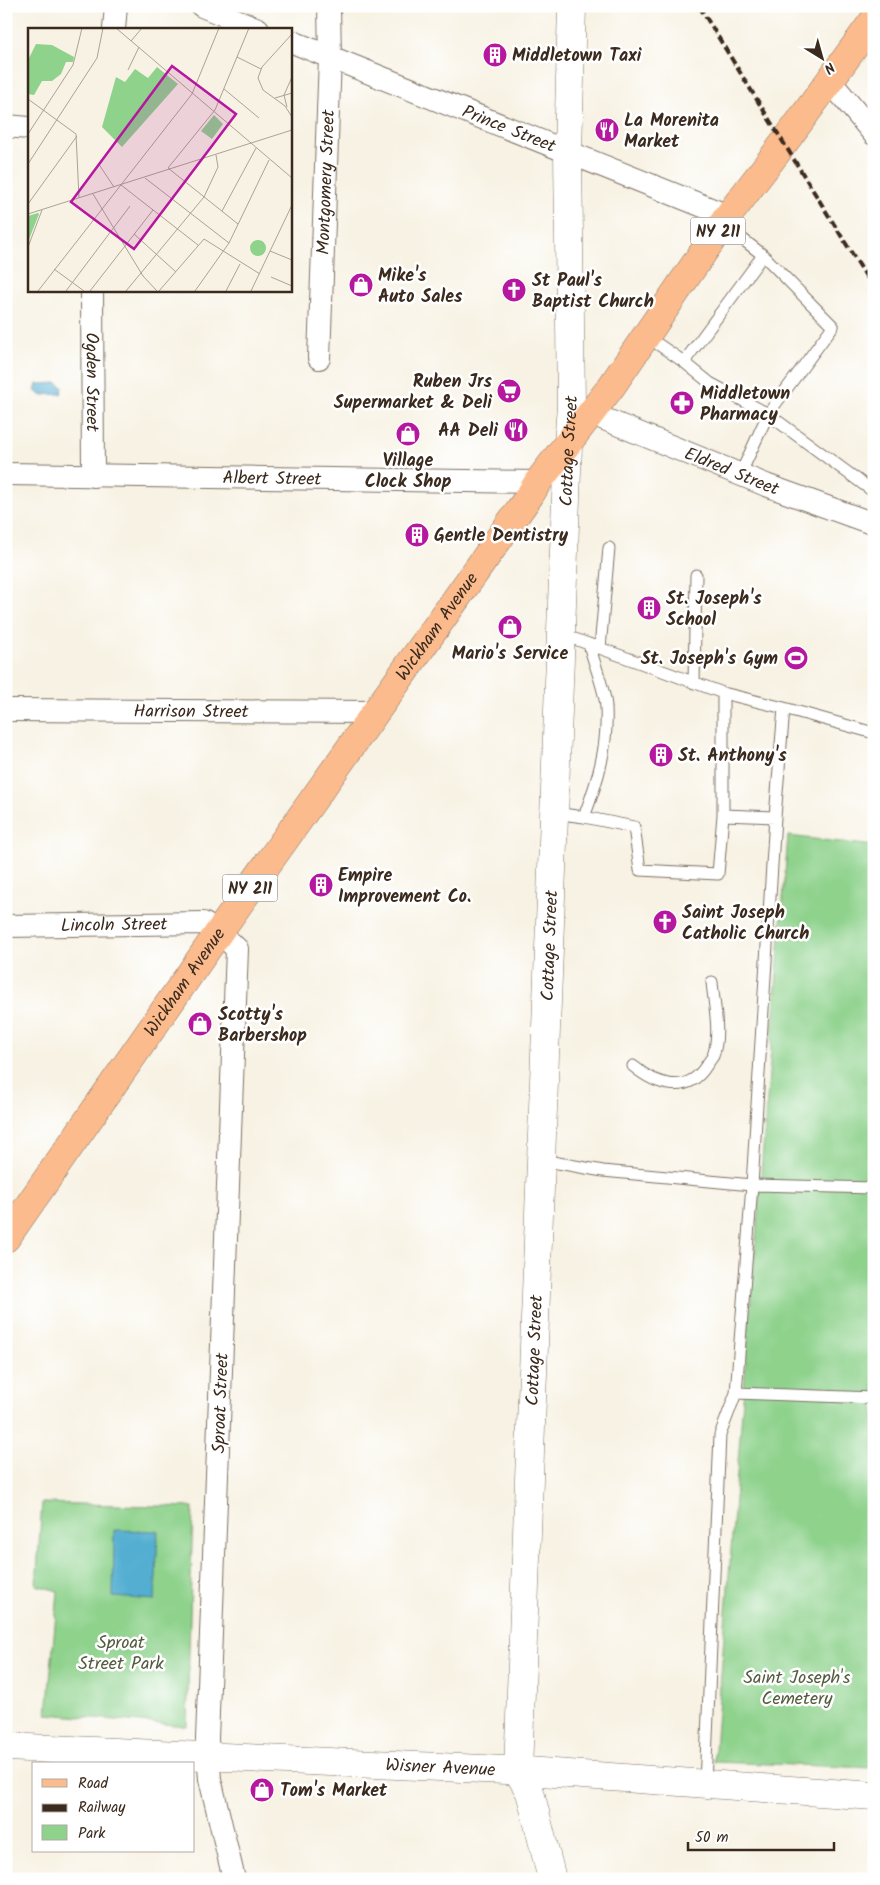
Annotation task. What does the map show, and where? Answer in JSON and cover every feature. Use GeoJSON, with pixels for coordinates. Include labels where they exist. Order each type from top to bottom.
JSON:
{"type":"FeatureCollection","features":[{"type":"Feature","properties":{"kind":"main road","name":"Wickham Avenue"},"geometry":{"type":"LineString","coordinates":[[6,1238],[219,932],[538,482],[592,414],[726,220],[830,82],[874,20]]}},
{"type":"Feature","properties":{"kind":"street"},"geometry":{"type":"LineString","coordinates":[[114,28],[116,6]]}},
{"type":"Feature","properties":{"kind":"street"},"geometry":{"type":"LineString","coordinates":[[202,6],[256,28]]}},
{"type":"Feature","properties":{"kind":"street","name":"Montgomery Street"},"geometry":{"type":"LineString","coordinates":[[319,358],[330,57],[329,6]]}},
{"type":"Feature","properties":{"kind":"street","name":"Cottage Street"},"geometry":{"type":"LineString","coordinates":[[518,1771],[571,406],[568,151],[572,6]]}},
{"type":"Feature","properties":{"kind":"street","name":"Prince Street"},"geometry":{"type":"LineString","coordinates":[[291,41],[568,151],[726,220]]}},
{"type":"Feature","properties":{"kind":"street"},"geometry":{"type":"LineString","coordinates":[[830,82],[874,134]]}},
{"type":"Feature","properties":{"kind":"street"},"geometry":{"type":"LineString","coordinates":[[6,126],[28,128]]}},
{"type":"Feature","properties":{"kind":"street","name":"Ogden Street"},"geometry":{"type":"LineString","coordinates":[[92,291],[93,476]]}},
{"type":"Feature","properties":{"kind":"street","name":"Eldred Street"},"geometry":{"type":"LineString","coordinates":[[592,414],[740,475],[874,524]]}},
{"type":"Feature","properties":{"kind":"street","name":"Albert Street"},"geometry":{"type":"LineString","coordinates":[[6,474],[538,482]]}},
{"type":"Feature","properties":{"kind":"street","name":"Harrison Street"},"geometry":{"type":"LineString","coordinates":[[6,710],[376,712]]}},
{"type":"Feature","properties":{"kind":"street","name":"Lincoln Street"},"geometry":{"type":"LineString","coordinates":[[6,926],[203,923],[219,932]]}},
{"type":"Feature","properties":{"kind":"street","name":"Sproat Street"},"geometry":{"type":"LineString","coordinates":[[219,932],[237,949],[208,1756],[210,1779],[234,1879]]}},
{"type":"Feature","properties":{"kind":"street","name":"Wisner Avenue"},"geometry":{"type":"LineString","coordinates":[[6,1748],[518,1771],[874,1796]]}},
{"type":"Feature","properties":{"kind":"street"},"geometry":{"type":"LineString","coordinates":[[518,1771],[530,1792],[552,1879]]}},
{"type":"Feature","properties":{"kind":"lane"},"geometry":{"type":"LineString","coordinates":[[726,220],[764,255],[833,326],[768,414],[740,475]]}},
{"type":"Feature","properties":{"kind":"lane"},"geometry":{"type":"LineString","coordinates":[[684,362],[764,255]]}},
{"type":"Feature","properties":{"kind":"lane"},"geometry":{"type":"LineString","coordinates":[[646,336],[684,362],[710,383],[768,414],[874,492]]}},
{"type":"Feature","properties":{"kind":"lane"},"geometry":{"type":"LineString","coordinates":[[600,648],[609,548]]}},
{"type":"Feature","properties":{"kind":"lane"},"geometry":{"type":"LineString","coordinates":[[694,683],[696,575]]}},
{"type":"Feature","properties":{"kind":"lane"},"geometry":{"type":"LineString","coordinates":[[561,634],[723,693],[874,733]]}},
{"type":"Feature","properties":{"kind":"lane"},"geometry":{"type":"LineString","coordinates":[[584,816],[600,771],[604,752],[606,706],[589,644]]}},
{"type":"Feature","properties":{"kind":"lane"},"geometry":{"type":"LineString","coordinates":[[554,814],[584,816],[634,827],[640,870],[718,874],[722,815],[723,693]]}},
{"type":"Feature","properties":{"kind":"lane"},"geometry":{"type":"LineString","coordinates":[[705,1784],[720,1435],[736,1393],[784,708]]}},
{"type":"Feature","properties":{"kind":"lane"},"geometry":{"type":"LineString","coordinates":[[722,815],[775,816]]}},
{"type":"Feature","properties":{"kind":"lane"},"geometry":{"type":"LineString","coordinates":[[633,1066],[644,1075],[662,1083],[674,1085],[691,1081],[701,1074],[713,1056],[716,1034],[712,982]]}},
{"type":"Feature","properties":{"kind":"lane"},"geometry":{"type":"LineString","coordinates":[[541,1160],[603,1171],[752,1185],[874,1188]]}},
{"type":"Feature","properties":{"kind":"lane"},"geometry":{"type":"LineString","coordinates":[[736,1393],[874,1398]]}},
{"type":"Feature","properties":{"kind":"green space","name":"Saint Joseph's Cemetery"},"geometry":{"type":"Polygon","coordinates":[[[788,836],[874,846],[874,1768],[714,1762],[788,836]]]}},
{"type":"Feature","properties":{"kind":"green space","name":"Sproat Street Park"},"geometry":{"type":"Polygon","coordinates":[[[42,1503],[193,1507],[187,1726],[47,1714],[58,1591],[36,1585],[42,1503]]]}},
{"type":"Feature","properties":{"kind":"water"},"geometry":{"type":"Polygon","coordinates":[[[57,383],[63,387],[61,394],[41,395],[35,391],[37,384],[57,383]]]}},
{"type":"Feature","properties":{"kind":"water"},"geometry":{"type":"Polygon","coordinates":[[[114,1530],[158,1531],[155,1600],[113,1597],[114,1530]]]}},
{"type":"Feature","properties":{"kind":"railway"},"geometry":{"type":"LineString","coordinates":[[699,6],[874,289]]}},
{"type":"Feature","properties":{"kind":"place","name":"Middletown Taxi"},"geometry":{"type":"Point","coordinates":[495,55]}},
{"type":"Feature","properties":{"kind":"place","name":"La Morenita Market"},"geometry":{"type":"Point","coordinates":[607,130]}},
{"type":"Feature","properties":{"kind":"place","name":"Mike's Auto Sales"},"geometry":{"type":"Point","coordinates":[361,285]}},
{"type":"Feature","properties":{"kind":"place","name":"St Paul's Baptist Church"},"geometry":{"type":"Point","coordinates":[514,290]}},
{"type":"Feature","properties":{"kind":"place","name":"Ruben Jrs Supermarket & Deli"},"geometry":{"type":"Point","coordinates":[509,391]}},
{"type":"Feature","properties":{"kind":"place","name":"Middletown Pharmacy"},"geometry":{"type":"Point","coordinates":[682,403]}},
{"type":"Feature","properties":{"kind":"place","name":"AA Deli"},"geometry":{"type":"Point","coordinates":[516,430]}},
{"type":"Feature","properties":{"kind":"place","name":"Village Clock Shop"},"geometry":{"type":"Point","coordinates":[408,434]}},
{"type":"Feature","properties":{"kind":"place","name":"Gentle Dentistry"},"geometry":{"type":"Point","coordinates":[417,535]}},
{"type":"Feature","properties":{"kind":"place","name":"St. Joseph's School"},"geometry":{"type":"Point","coordinates":[649,608]}},
{"type":"Feature","properties":{"kind":"place","name":"Mario's Service"},"geometry":{"type":"Point","coordinates":[510,627]}},
{"type":"Feature","properties":{"kind":"place","name":"St. Joseph's Gym"},"geometry":{"type":"Point","coordinates":[796,658]}},
{"type":"Feature","properties":{"kind":"place","name":"St. Anthony's"},"geometry":{"type":"Point","coordinates":[661,755]}},
{"type":"Feature","properties":{"kind":"place","name":"Empire Improvement Co."},"geometry":{"type":"Point","coordinates":[321,885]}},
{"type":"Feature","properties":{"kind":"place","name":"Saint Joseph Catholic Church"},"geometry":{"type":"Point","coordinates":[665,922]}},
{"type":"Feature","properties":{"kind":"place","name":"Scotty's Barbershop"},"geometry":{"type":"Point","coordinates":[200,1024]}},
{"type":"Feature","properties":{"kind":"place","name":"Tom's Market"},"geometry":{"type":"Point","coordinates":[262,1790]}}]}
